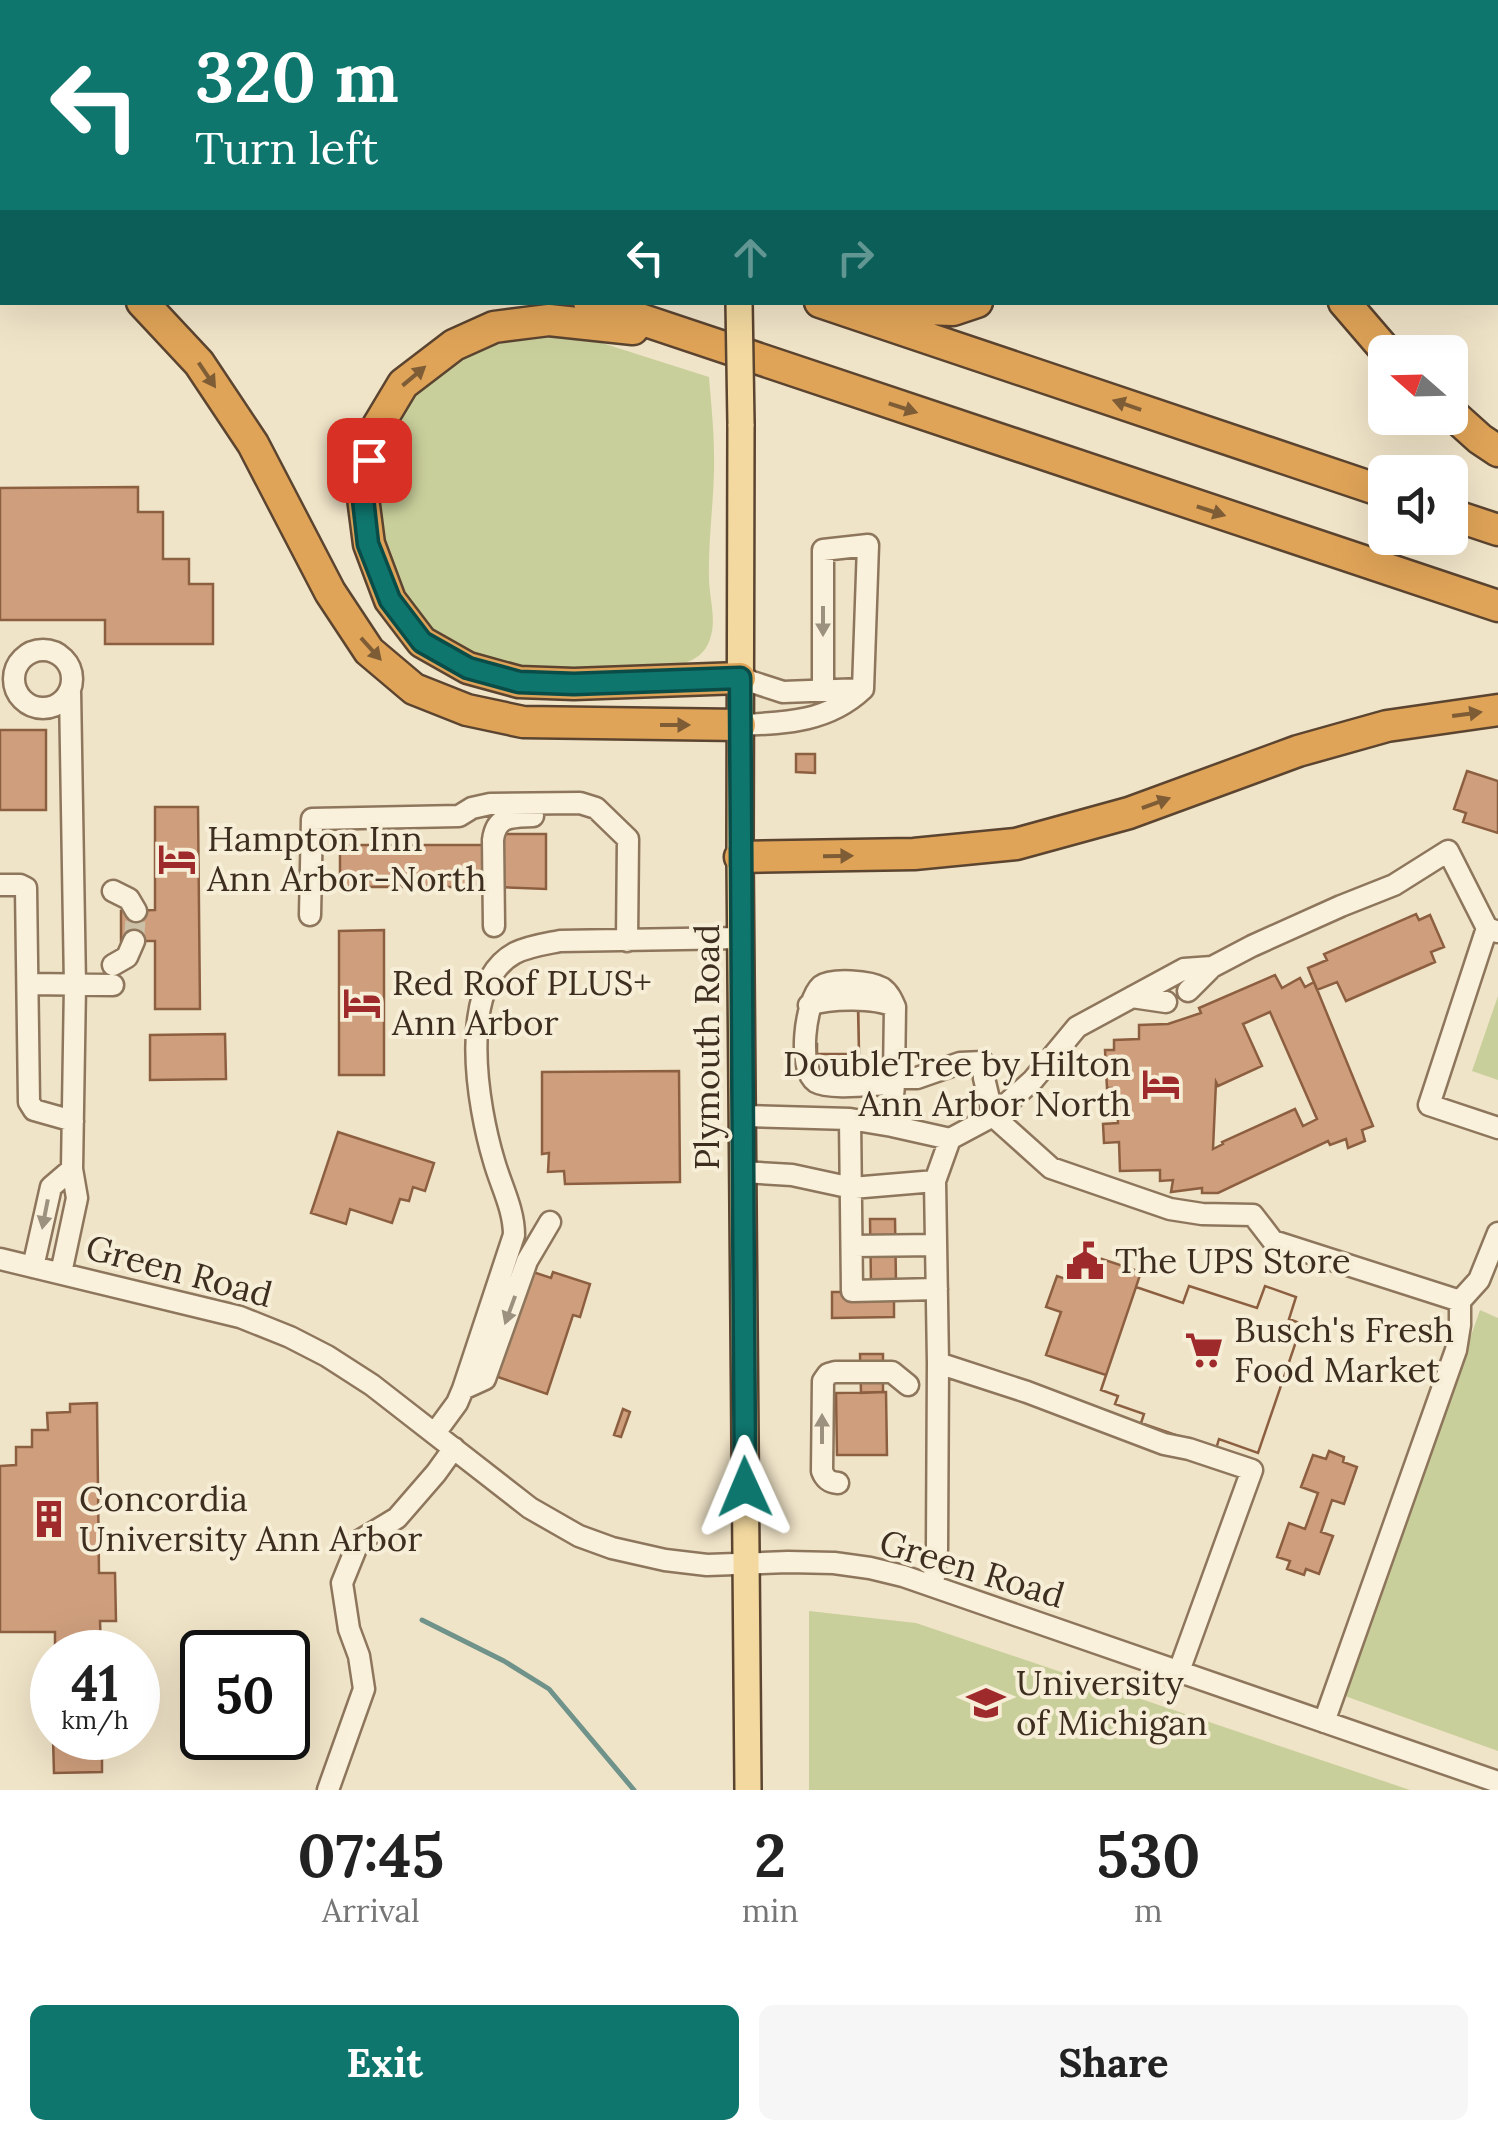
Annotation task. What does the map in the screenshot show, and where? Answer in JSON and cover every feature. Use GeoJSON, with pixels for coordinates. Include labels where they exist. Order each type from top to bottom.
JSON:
{"type":"FeatureCollection","features":[{"type":"Feature","properties":{"kind":"highway"},"geometry":{"type":"LineString","coordinates":[[145,305],[199,363],[242,428],[330,592],[369,650],[414,688],[467,710],[523,722],[740,725]]}},
{"type":"Feature","properties":{"kind":"highway"},"geometry":{"type":"LineString","coordinates":[[829,305],[1368,486]]}},
{"type":"Feature","properties":{"kind":"highway"},"geometry":{"type":"LineString","coordinates":[[881,305],[953,310],[967,305]]}},
{"type":"Feature","properties":{"kind":"highway"},"geometry":{"type":"LineString","coordinates":[[1347,305],[1372,335]]}},
{"type":"Feature","properties":{"kind":"highway"},"geometry":{"type":"LineString","coordinates":[[621,308],[676,332],[1498,606]]}},
{"type":"Feature","properties":{"kind":"highway"},"geometry":{"type":"LineString","coordinates":[[676,332],[550,320],[494,326],[454,345],[403,384],[376,429],[362,490],[368,544],[390,600],[422,642],[468,668],[519,682],[740,678]]}},
{"type":"Feature","properties":{"kind":"highway"},"geometry":{"type":"LineString","coordinates":[[1468,428],[1498,451]]}},
{"type":"Feature","properties":{"kind":"highway"},"geometry":{"type":"LineString","coordinates":[[1468,520],[1498,530]]}},
{"type":"Feature","properties":{"kind":"highway"},"geometry":{"type":"LineString","coordinates":[[740,858],[914,854],[1016,844],[1128,813],[1298,750],[1387,726],[1498,710]]}},
{"type":"Feature","properties":{"kind":"main road","name":"Plymouth Road"},"geometry":{"type":"LineString","coordinates":[[739,305],[748,1790]]}},
{"type":"Feature","properties":{"kind":"street"},"geometry":{"type":"LineString","coordinates":[[740,725],[795,723],[847,704],[863,689],[868,545],[823,550],[822,692]]}},
{"type":"Feature","properties":{"kind":"street"},"geometry":{"type":"LineString","coordinates":[[740,678],[783,692],[863,689]]}},
{"type":"Feature","properties":{"kind":"street"},"geometry":{"type":"LineString","coordinates":[[61,1273],[77,1198],[72,1169],[75,986],[70,690]]}},
{"type":"Feature","properties":{"kind":"street"},"geometry":{"type":"LineString","coordinates":[[310,915],[312,820],[459,816],[490,804],[580,803],[596,808],[628,839],[627,940]]}},
{"type":"Feature","properties":{"kind":"street"},"geometry":{"type":"LineString","coordinates":[[494,926],[492,840],[498,823],[507,817],[580,816]]}},
{"type":"Feature","properties":{"kind":"street"},"geometry":{"type":"LineString","coordinates":[[1188,992],[1212,968],[1252,946],[1394,886],[1448,851],[1492,930],[1429,1105],[1498,1128]]}},
{"type":"Feature","properties":{"kind":"street"},"geometry":{"type":"LineString","coordinates":[[0,884],[20,884],[26,888],[30,1102],[34,1110],[72,1121]]}},
{"type":"Feature","properties":{"kind":"street"},"geometry":{"type":"LineString","coordinates":[[112,891],[129,898],[136,911]]}},
{"type":"Feature","properties":{"kind":"street"},"geometry":{"type":"LineString","coordinates":[[435,1434],[463,1389],[514,1235],[480,1104],[477,1054],[480,1002],[498,968],[513,954],[560,942],[741,938]]}},
{"type":"Feature","properties":{"kind":"street"},"geometry":{"type":"LineString","coordinates":[[28,984],[75,986],[113,975],[134,941]]}},
{"type":"Feature","properties":{"kind":"street"},"geometry":{"type":"LineString","coordinates":[[932,1586],[937,1549],[935,1181],[950,1140],[993,1116],[1033,1080],[1077,1027],[1184,969],[1212,968]]}},
{"type":"Feature","properties":{"kind":"street"},"geometry":{"type":"LineString","coordinates":[[888,1126],[894,1081],[891,997],[872,984],[823,984],[809,1006],[806,1057],[808,1069],[818,1083],[894,1081],[960,1063],[982,1062],[993,1116],[1051,1168],[1170,1209],[1253,1215],[1273,1241],[1460,1301]]}},
{"type":"Feature","properties":{"kind":"street"},"geometry":{"type":"LineString","coordinates":[[1132,997],[1166,1002]]}},
{"type":"Feature","properties":{"kind":"street"},"geometry":{"type":"LineString","coordinates":[[742,1116],[850,1120],[950,1140]]}},
{"type":"Feature","properties":{"kind":"street"},"geometry":{"type":"LineString","coordinates":[[850,1120],[852,1291],[937,1289]]}},
{"type":"Feature","properties":{"kind":"street"},"geometry":{"type":"LineString","coordinates":[[33,1267],[51,1187],[72,1169]]}},
{"type":"Feature","properties":{"kind":"street"},"geometry":{"type":"LineString","coordinates":[[742,1172],[792,1174],[852,1188],[935,1181]]}},
{"type":"Feature","properties":{"kind":"street"},"geometry":{"type":"LineString","coordinates":[[463,1389],[486,1378],[527,1261],[550,1222]]}},
{"type":"Feature","properties":{"kind":"street"},"geometry":{"type":"LineString","coordinates":[[1324,1722],[1456,1350],[1460,1301],[1479,1280],[1498,1233]]}},
{"type":"Feature","properties":{"kind":"street"},"geometry":{"type":"LineString","coordinates":[[853,1246],[936,1245]]}},
{"type":"Feature","properties":{"kind":"street","name":"Green Road"},"geometry":{"type":"LineString","coordinates":[[0,1259],[240,1317],[290,1336],[372,1384],[516,1498],[579,1536],[612,1548],[707,1565],[834,1563],[870,1568],[1498,1782]]}},
{"type":"Feature","properties":{"kind":"street"},"geometry":{"type":"LineString","coordinates":[[938,1363],[1164,1444],[1252,1470],[1179,1671]]}},
{"type":"Feature","properties":{"kind":"street"},"geometry":{"type":"LineString","coordinates":[[838,1483],[830,1482],[822,1471],[823,1382],[828,1374],[892,1372],[908,1385]]}},
{"type":"Feature","properties":{"kind":"street"},"geometry":{"type":"LineString","coordinates":[[328,1790],[364,1689],[342,1583],[358,1541],[398,1518],[454,1448]]}},
{"type":"Feature","properties":{"kind":"green space"},"geometry":{"type":"Polygon","coordinates":[[[558,329],[709,377],[714,445],[709,562],[713,624],[707,646],[688,662],[668,667],[531,667],[495,661],[443,639],[410,606],[381,560],[374,496],[386,438],[412,394],[486,338],[558,329]]]}},
{"type":"Feature","properties":{"kind":"green space"},"geometry":{"type":"Polygon","coordinates":[[[1498,996],[1498,1080],[1472,1071],[1498,996]]]}},
{"type":"Feature","properties":{"kind":"green space"},"geometry":{"type":"Polygon","coordinates":[[[1480,1310],[1498,1318],[1498,1751],[1345,1696],[1480,1310]]]}},
{"type":"Feature","properties":{"kind":"green space","name":"University of Michigan"},"geometry":{"type":"Polygon","coordinates":[[[809,1611],[916,1623],[1410,1790],[809,1790],[809,1611]]]}},
{"type":"Feature","properties":{"kind":"building"},"geometry":{"type":"Polygon","coordinates":[[[138,487],[138,512],[163,512],[163,559],[189,559],[189,584],[213,584],[213,644],[105,644],[105,620],[0,620],[0,488],[138,487]]]}},
{"type":"Feature","properties":{"kind":"building"},"geometry":{"type":"Polygon","coordinates":[[[0,730],[46,730],[46,810],[0,810],[0,730]]]}},
{"type":"Feature","properties":{"kind":"building"},"geometry":{"type":"Polygon","coordinates":[[[796,754],[815,754],[815,773],[796,772],[796,754]]]}},
{"type":"Feature","properties":{"kind":"building"},"geometry":{"type":"Polygon","coordinates":[[[1467,771],[1498,781],[1498,833],[1463,822],[1466,813],[1454,809],[1467,771]]]}},
{"type":"Feature","properties":{"kind":"building","name":"Hampton Inn Ann Arbor-North"},"geometry":{"type":"Polygon","coordinates":[[[155,807],[198,807],[200,1009],[155,1009],[155,941],[121,941],[121,911],[155,910],[155,807]]]}},
{"type":"Feature","properties":{"kind":"building"},"geometry":{"type":"Polygon","coordinates":[[[502,834],[546,834],[546,889],[497,887],[502,834]]]}},
{"type":"Feature","properties":{"kind":"building"},"geometry":{"type":"Polygon","coordinates":[[[340,845],[485,845],[485,887],[340,887],[340,845]]]}},
{"type":"Feature","properties":{"kind":"building"},"geometry":{"type":"Polygon","coordinates":[[[1416,914],[1419,920],[1430,915],[1444,947],[1431,952],[1435,962],[1346,1001],[1337,982],[1317,990],[1308,968],[1327,960],[1324,954],[1416,914]]]}},
{"type":"Feature","properties":{"kind":"building"},"geometry":{"type":"Polygon","coordinates":[[[384,930],[384,1075],[339,1075],[339,931],[384,930]]]}},
{"type":"Feature","properties":{"kind":"building","name":"DoubleTree by Hilton Ann Arbor North"},"geometry":{"type":"Polygon","coordinates":[[[1275,975],[1282,988],[1300,978],[1305,987],[1314,982],[1373,1126],[1362,1130],[1365,1141],[1348,1148],[1346,1139],[1330,1145],[1328,1141],[1218,1193],[1202,1193],[1202,1188],[1171,1192],[1173,1180],[1160,1181],[1160,1170],[1120,1171],[1119,1142],[1104,1143],[1103,1124],[1118,1123],[1116,1088],[1107,1088],[1105,1050],[1114,1050],[1114,1040],[1139,1039],[1139,1025],[1168,1024],[1201,1013],[1199,1008],[1275,975]],[[1270,1012],[1243,1024],[1262,1066],[1218,1086],[1216,1082],[1213,1149],[1295,1109],[1303,1126],[1317,1119],[1270,1012]]]}},
{"type":"Feature","properties":{"kind":"building"},"geometry":{"type":"Polygon","coordinates":[[[858,988],[859,1054],[817,1054],[817,1044],[811,1044],[816,1009],[858,988]]]}},
{"type":"Feature","properties":{"kind":"building"},"geometry":{"type":"Polygon","coordinates":[[[816,1009],[858,1009],[859,1054],[817,1054],[817,1044],[811,1044],[816,1009]]]}},
{"type":"Feature","properties":{"kind":"building"},"geometry":{"type":"Polygon","coordinates":[[[225,1034],[226,1079],[150,1080],[150,1035],[225,1034]]]}},
{"type":"Feature","properties":{"kind":"building"},"geometry":{"type":"Polygon","coordinates":[[[679,1071],[680,1182],[565,1184],[564,1171],[548,1172],[549,1153],[542,1154],[542,1072],[679,1071]]]}},
{"type":"Feature","properties":{"kind":"building"},"geometry":{"type":"Polygon","coordinates":[[[338,1132],[434,1163],[425,1191],[413,1187],[409,1201],[400,1199],[392,1223],[350,1209],[346,1224],[311,1213],[338,1132]]]}},
{"type":"Feature","properties":{"kind":"building"},"geometry":{"type":"Polygon","coordinates":[[[870,1219],[895,1219],[896,1283],[871,1284],[870,1219]]]}},
{"type":"Feature","properties":{"kind":"building","name":"Busch's Fresh Food Market"},"geometry":{"type":"Polygon","coordinates":[[[1081,1252],[1141,1272],[1136,1287],[1183,1303],[1189,1286],[1257,1308],[1265,1286],[1296,1297],[1289,1319],[1302,1324],[1258,1453],[1219,1439],[1216,1449],[1141,1423],[1144,1414],[1115,1404],[1118,1396],[1101,1390],[1106,1375],[1046,1355],[1061,1312],[1046,1307],[1057,1276],[1072,1281],[1081,1252]]]}},
{"type":"Feature","properties":{"kind":"building"},"geometry":{"type":"Polygon","coordinates":[[[530,1271],[551,1278],[553,1272],[590,1284],[580,1317],[573,1315],[547,1394],[495,1376],[530,1271]]]}},
{"type":"Feature","properties":{"kind":"building","name":"Busch's Fresh Food Market"},"geometry":{"type":"Polygon","coordinates":[[[1189,1286],[1257,1308],[1265,1286],[1296,1297],[1289,1319],[1302,1324],[1258,1453],[1219,1439],[1216,1449],[1141,1423],[1144,1414],[1115,1404],[1118,1396],[1101,1390],[1136,1287],[1183,1303],[1189,1286]]]}},
{"type":"Feature","properties":{"kind":"building"},"geometry":{"type":"Polygon","coordinates":[[[832,1292],[894,1292],[894,1317],[832,1318],[832,1292]]]}},
{"type":"Feature","properties":{"kind":"building"},"geometry":{"type":"Polygon","coordinates":[[[860,1354],[883,1354],[883,1392],[861,1393],[860,1354]]]}},
{"type":"Feature","properties":{"kind":"building"},"geometry":{"type":"Polygon","coordinates":[[[886,1392],[887,1455],[837,1455],[836,1393],[886,1392]]]}},
{"type":"Feature","properties":{"kind":"building","name":"Concordia University Ann Arbor"},"geometry":{"type":"Polygon","coordinates":[[[97,1403],[99,1573],[115,1573],[116,1621],[100,1621],[100,1630],[0,1632],[0,1466],[16,1465],[16,1447],[32,1447],[32,1430],[48,1430],[47,1413],[70,1412],[70,1404],[97,1403]]]}},
{"type":"Feature","properties":{"kind":"building"},"geometry":{"type":"Polygon","coordinates":[[[623,1409],[630,1412],[621,1437],[614,1435],[623,1409]]]}},
{"type":"Feature","properties":{"kind":"building"},"geometry":{"type":"Polygon","coordinates":[[[1329,1451],[1357,1467],[1344,1504],[1332,1500],[1321,1532],[1333,1536],[1319,1574],[1306,1569],[1304,1575],[1287,1569],[1290,1561],[1277,1557],[1289,1523],[1305,1529],[1318,1493],[1301,1487],[1313,1455],[1326,1459],[1329,1451]]]}},
{"type":"Feature","properties":{"kind":"building"},"geometry":{"type":"Polygon","coordinates":[[[54,1760],[102,1760],[102,1772],[54,1773],[54,1760]]]}},
{"type":"Feature","properties":{"kind":"waterway"},"geometry":{"type":"LineString","coordinates":[[422,1620],[504,1661],[549,1689],[634,1790]]}},
{"type":"Feature","properties":{"kind":"tunnel"},"geometry":{"type":"LineString","coordinates":[[134,941],[136,911]]}},
{"type":"Feature","properties":{"kind":"place","name":"Hampton Inn Ann Arbor-North"},"geometry":{"type":"Point","coordinates":[177,859]}},
{"type":"Feature","properties":{"kind":"place","name":"Red Roof PLUS+ Ann Arbor"},"geometry":{"type":"Point","coordinates":[362,1003]}},
{"type":"Feature","properties":{"kind":"place","name":"DoubleTree by Hilton Ann Arbor North"},"geometry":{"type":"Point","coordinates":[1161,1084]}},
{"type":"Feature","properties":{"kind":"place","name":"The UPS Store"},"geometry":{"type":"Point","coordinates":[1085,1261]}},
{"type":"Feature","properties":{"kind":"place","name":"Busch's Fresh Food Market"},"geometry":{"type":"Point","coordinates":[1204,1350]}},
{"type":"Feature","properties":{"kind":"place","name":"Concordia University Ann Arbor"},"geometry":{"type":"Point","coordinates":[49,1519]}},
{"type":"Feature","properties":{"kind":"place","name":"University of Michigan"},"geometry":{"type":"Point","coordinates":[986,1703]}},
{"type":"Feature","properties":{"kind":"route"},"geometry":{"type":"LineString","coordinates":[[369,460],[362,490],[368,544],[390,600],[422,642],[468,668],[519,682],[740,678],[745,1487]]}}]}
